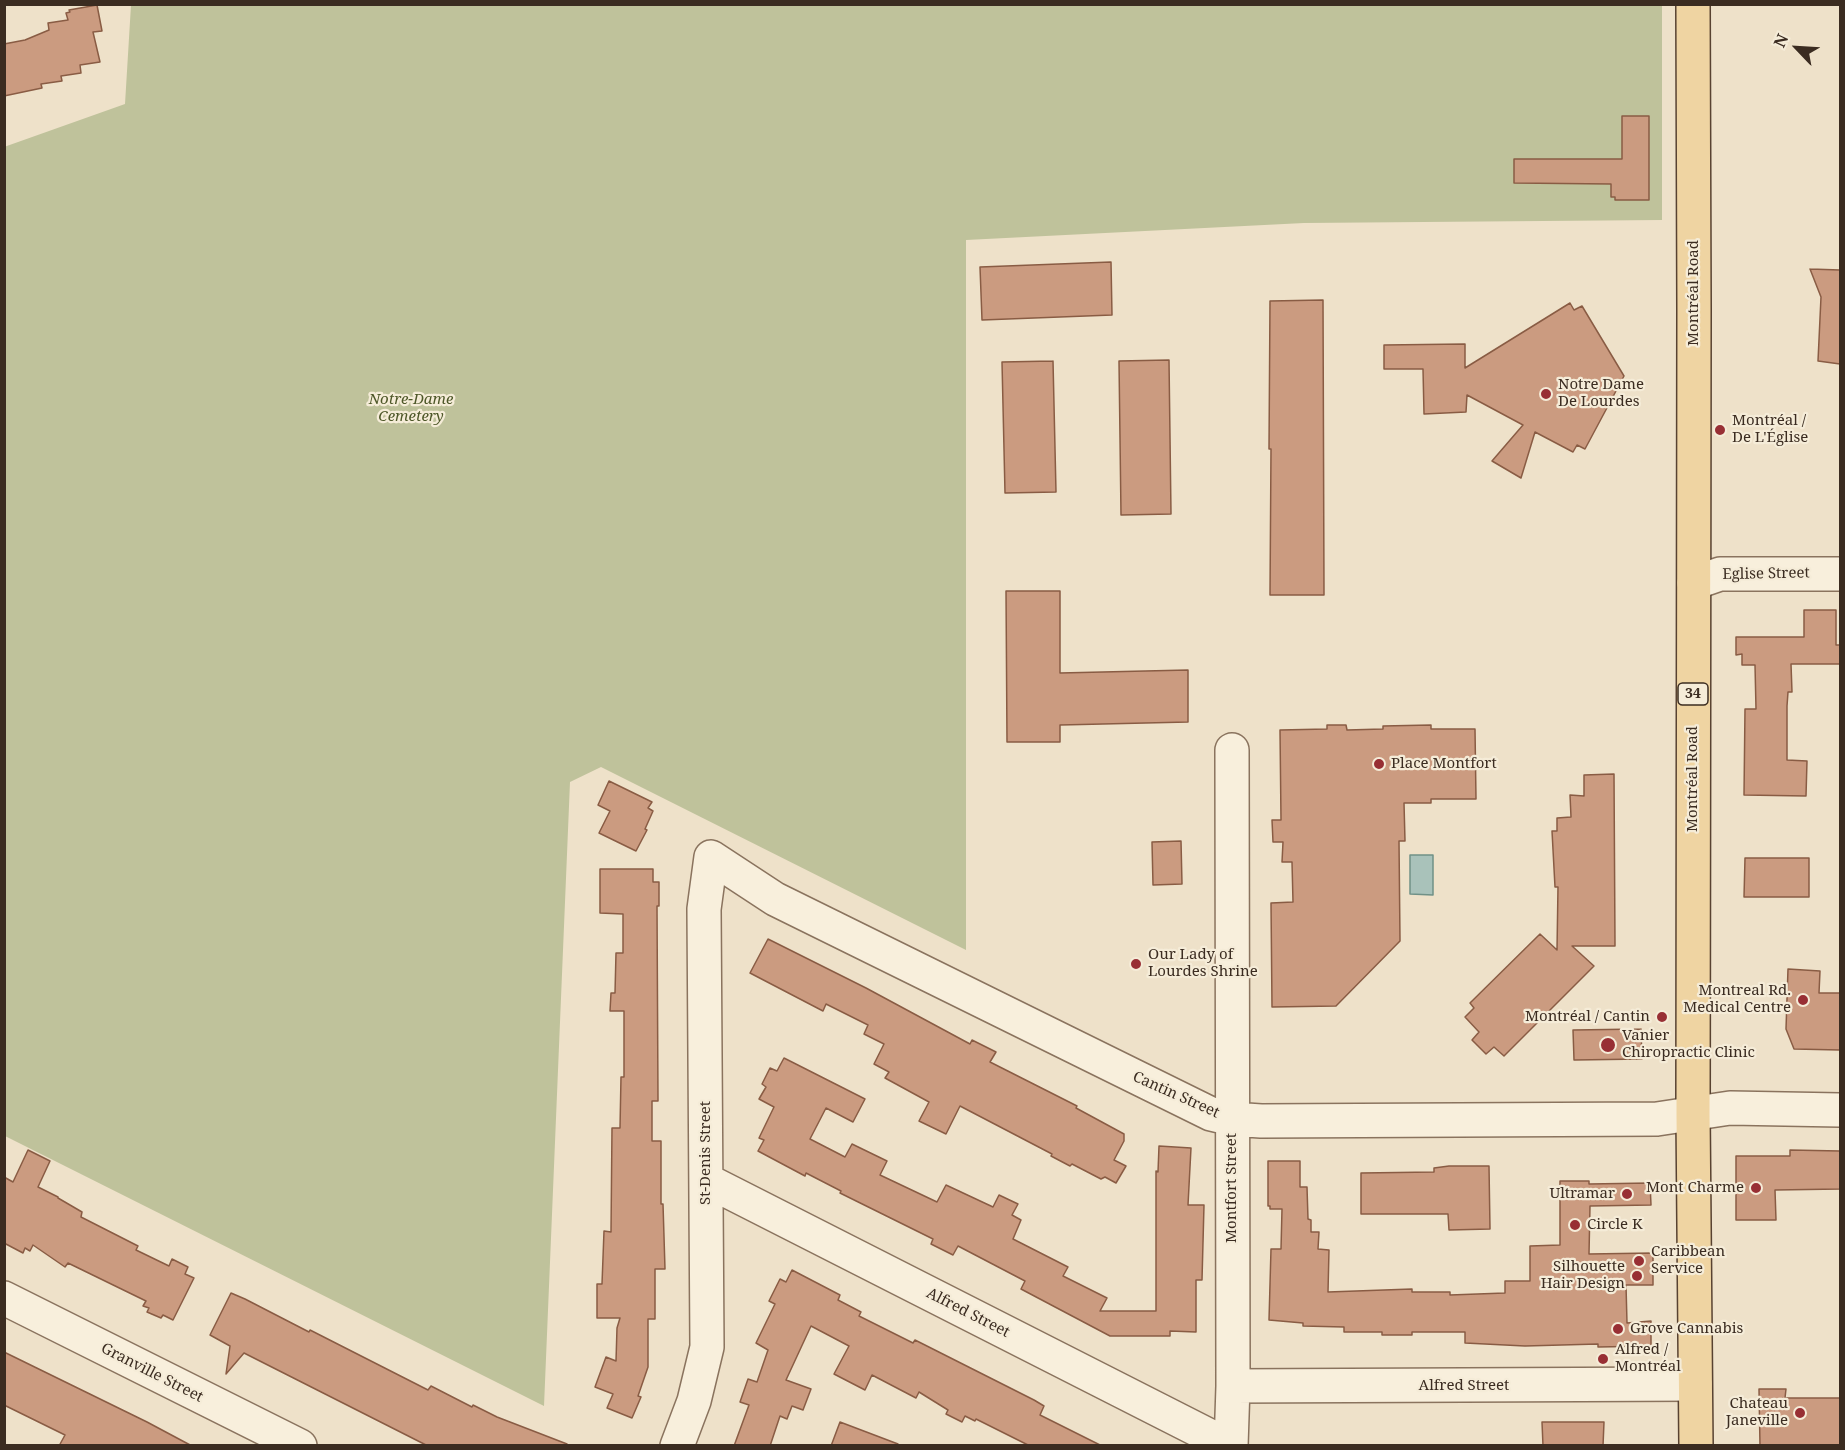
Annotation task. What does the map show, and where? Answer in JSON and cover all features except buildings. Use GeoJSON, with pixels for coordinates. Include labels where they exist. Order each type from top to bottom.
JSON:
{"type":"FeatureCollection","features":[{"type":"Feature","properties":{"kind":"main road","name":"Montréal Road"},"geometry":{"type":"LineString","coordinates":[[1693,4],[1693,1114],[1696,1446]]}},
{"type":"Feature","properties":{"kind":"street","name":"Eglise Street"},"geometry":{"type":"LineString","coordinates":[[1694,583],[1720,574],[1840,574]]}},
{"type":"Feature","properties":{"kind":"street","name":"Montfort Street"},"geometry":{"type":"LineString","coordinates":[[1231,1443],[1233,1386],[1232,750]]}},
{"type":"Feature","properties":{"kind":"street","name":"Cantin Street"},"geometry":{"type":"LineString","coordinates":[[711,857],[776,899],[1211,1114],[1232,1119],[1261,1121],[1657,1119],[1730,1108],[1840,1110]]}},
{"type":"Feature","properties":{"kind":"street","name":"St-Denis Street"},"geometry":{"type":"LineString","coordinates":[[677,1446],[694,1401],[707,1347],[704,909],[711,857]]}},
{"type":"Feature","properties":{"kind":"street","name":"Alfred Street"},"geometry":{"type":"LineString","coordinates":[[706,1180],[1202,1432],[1231,1443]]}},
{"type":"Feature","properties":{"kind":"street","name":"Granville Street"},"geometry":{"type":"LineString","coordinates":[[4,1298],[300,1446]]}},
{"type":"Feature","properties":{"kind":"street","name":"Alfred Street"},"geometry":{"type":"LineString","coordinates":[[1233,1386],[1695,1384]]}},
{"type":"Feature","properties":{"kind":"green space","name":"Notre-Dame Cemetery"},"geometry":{"type":"Polygon","coordinates":[[[131,5],[1662,5],[1662,220],[1304,223],[966,240],[966,950],[601,767],[570,782],[544,1406],[5,1136],[4,147],[125,104],[131,5]]]}},
{"type":"Feature","properties":{"kind":"water"},"geometry":{"type":"Polygon","coordinates":[[[1410,855],[1433,855],[1433,895],[1410,894],[1410,855]]]}},
{"type":"Feature","properties":{"kind":"place","name":"Notre Dame De Lourdes"},"geometry":{"type":"Point","coordinates":[1546,394]}},
{"type":"Feature","properties":{"kind":"place","name":"Montréal / De L'Église"},"geometry":{"type":"Point","coordinates":[1720,430]}},
{"type":"Feature","properties":{"kind":"place","name":"Place Montfort"},"geometry":{"type":"Point","coordinates":[1379,764]}},
{"type":"Feature","properties":{"kind":"place","name":"Our Lady of Lourdes Shrine"},"geometry":{"type":"Point","coordinates":[1136,964]}},
{"type":"Feature","properties":{"kind":"place","name":"Montreal Rd. Medical Centre"},"geometry":{"type":"Point","coordinates":[1803,1000]}},
{"type":"Feature","properties":{"kind":"place","name":"Montréal / Cantin"},"geometry":{"type":"Point","coordinates":[1662,1017]}},
{"type":"Feature","properties":{"kind":"place","name":"Vanier Chiropractic Clinic"},"geometry":{"type":"Point","coordinates":[1608,1045]}},
{"type":"Feature","properties":{"kind":"place","name":"Mont Charme"},"geometry":{"type":"Point","coordinates":[1756,1188]}},
{"type":"Feature","properties":{"kind":"place","name":"Ultramar"},"geometry":{"type":"Point","coordinates":[1627,1194]}},
{"type":"Feature","properties":{"kind":"place","name":"Circle K"},"geometry":{"type":"Point","coordinates":[1575,1225]}},
{"type":"Feature","properties":{"kind":"place","name":"Caribbean Service"},"geometry":{"type":"Point","coordinates":[1639,1261]}},
{"type":"Feature","properties":{"kind":"place","name":"Silhouette Hair Design"},"geometry":{"type":"Point","coordinates":[1637,1276]}},
{"type":"Feature","properties":{"kind":"place","name":"Grove Cannabis"},"geometry":{"type":"Point","coordinates":[1618,1329]}},
{"type":"Feature","properties":{"kind":"place","name":"Alfred / Montréal"},"geometry":{"type":"Point","coordinates":[1603,1359]}},
{"type":"Feature","properties":{"kind":"place","name":"Chateau Janeville"},"geometry":{"type":"Point","coordinates":[1800,1413]}}]}
